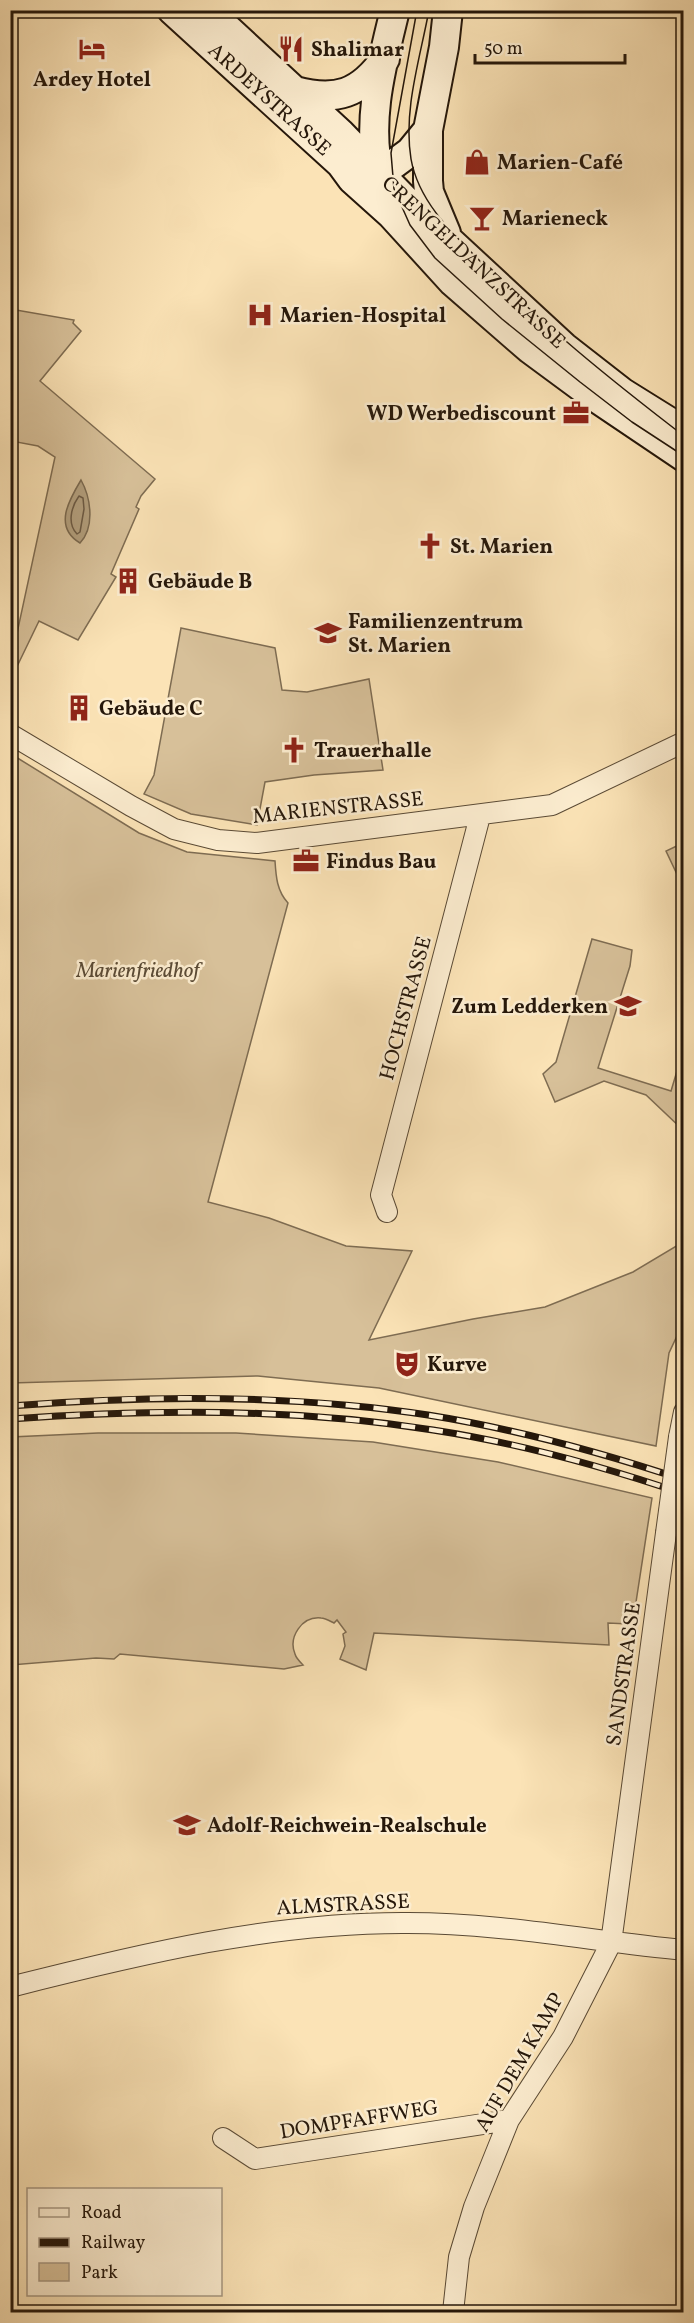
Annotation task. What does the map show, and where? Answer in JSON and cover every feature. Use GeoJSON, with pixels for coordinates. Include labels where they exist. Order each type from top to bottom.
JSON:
{"type":"FeatureCollection","features":[{"type":"Feature","properties":{"kind":"main road","name":"ARDEYSTRASSE"},"geometry":{"type":"LineString","coordinates":[[171,10],[341,164],[352,179],[391,214]]}},
{"type":"Feature","properties":{"kind":"main road","name":"ARDEYSTRASSE"},"geometry":{"type":"LineString","coordinates":[[207,10],[378,171]]}},
{"type":"Feature","properties":{"kind":"main road"},"geometry":{"type":"LineString","coordinates":[[395,10],[374,115],[378,171],[391,166],[410,152],[428,130]]}},
{"type":"Feature","properties":{"kind":"main road"},"geometry":{"type":"LineString","coordinates":[[448,10],[444,47],[428,130],[426,158],[429,192],[448,251]]}},
{"type":"Feature","properties":{"kind":"main road"},"geometry":{"type":"LineString","coordinates":[[295,91],[325,97],[340,95],[365,81],[385,59]]}},
{"type":"Feature","properties":{"kind":"main road","name":"ARDEYSTRASSE"},"geometry":{"type":"LineString","coordinates":[[341,164],[354,169],[378,171]]}},
{"type":"Feature","properties":{"kind":"main road","name":"CRENGELDANZSTRASSE"},"geometry":{"type":"LineString","coordinates":[[378,171],[391,214],[448,251],[623,393],[684,431]]}},
{"type":"Feature","properties":{"kind":"main road","name":"CRENGELDANZSTRASSE"},"geometry":{"type":"LineString","coordinates":[[378,171],[448,251],[453,282],[544,361],[684,457]]}},
{"type":"Feature","properties":{"kind":"street","name":"MARIENSTRASSE"},"geometry":{"type":"LineString","coordinates":[[10,734],[128,805],[174,829],[218,840],[257,843],[552,805],[684,742]]}},
{"type":"Feature","properties":{"kind":"street","name":"HOCHSTRASSE"},"geometry":{"type":"LineString","coordinates":[[387,1212],[381,1195],[480,816]]}},
{"type":"Feature","properties":{"kind":"street","name":"SANDSTRASSE"},"geometry":{"type":"LineString","coordinates":[[611,1943],[684,1412]]}},
{"type":"Feature","properties":{"kind":"street","name":"ALMSTRASSE"},"geometry":{"type":"LineString","coordinates":[[10,1987],[155,1953],[261,1933],[342,1926],[407,1923],[480,1925],[562,1934],[611,1943],[684,1950]]}},
{"type":"Feature","properties":{"kind":"street","name":"AUF DEM KAMP"},"geometry":{"type":"LineString","coordinates":[[453,2313],[459,2257],[471,2217],[509,2120],[563,2037],[611,1943]]}},
{"type":"Feature","properties":{"kind":"street","name":"DOMPFAFFWEG"},"geometry":{"type":"LineString","coordinates":[[223,2138],[255,2159],[509,2120]]}},
{"type":"Feature","properties":{"kind":"green space"},"geometry":{"type":"Polygon","coordinates":[[[16,310],[74,320],[73,323],[81,331],[40,381],[155,479],[141,496],[136,507],[139,509],[111,574],[116,577],[78,640],[39,621],[10,681],[11,661],[55,457],[38,446],[11,441],[11,343],[16,310]]]}},
{"type":"Feature","properties":{"kind":"green space"},"geometry":{"type":"Polygon","coordinates":[[[181,628],[275,648],[282,690],[307,692],[369,679],[383,770],[314,775],[265,782],[257,825],[191,814],[144,794],[154,775],[181,628]]]}},
{"type":"Feature","properties":{"kind":"green space","name":"Marienfriedhof"},"geometry":{"type":"Polygon","coordinates":[[[11,754],[139,833],[187,852],[275,861],[279,889],[288,903],[208,1202],[269,1218],[346,1246],[412,1251],[369,1340],[545,1307],[633,1272],[683,1242],[683,1323],[669,1353],[656,1446],[379,1388],[258,1376],[11,1383],[11,754]]]}},
{"type":"Feature","properties":{"kind":"green space"},"geometry":{"type":"Polygon","coordinates":[[[683,843],[683,887],[666,851],[683,843]]]}},
{"type":"Feature","properties":{"kind":"green space"},"geometry":{"type":"Polygon","coordinates":[[[592,939],[632,950],[630,966],[598,1068],[671,1091],[683,1051],[683,1130],[646,1095],[604,1081],[555,1102],[543,1074],[556,1062],[592,939]]]}},
{"type":"Feature","properties":{"kind":"green space"},"geometry":{"type":"Polygon","coordinates":[[[98,1433],[236,1433],[373,1442],[498,1462],[652,1498],[636,1602],[629,1624],[608,1623],[609,1645],[374,1633],[366,1670],[340,1659],[345,1646],[343,1634],[346,1632],[337,1620],[334,1623],[321,1618],[308,1620],[295,1635],[293,1647],[297,1658],[303,1665],[284,1669],[120,1654],[114,1659],[96,1658],[11,1665],[11,1437],[98,1433]]]}},
{"type":"Feature","properties":{"kind":"water"},"geometry":{"type":"Polygon","coordinates":[[[81,480],[89,504],[90,521],[80,543],[72,537],[65,521],[68,505],[81,480]]]}},
{"type":"Feature","properties":{"kind":"tram line"},"geometry":{"type":"LineString","coordinates":[[417,10],[391,153],[394,189],[410,225],[435,258],[502,319],[632,422],[684,456]]}},
{"type":"Feature","properties":{"kind":"tram line"},"geometry":{"type":"LineString","coordinates":[[429,10],[409,122],[411,159],[420,187],[436,213],[455,236],[525,305],[603,372],[684,436]]}},
{"type":"Feature","properties":{"kind":"railway"},"geometry":{"type":"LineString","coordinates":[[10,1406],[62,1402],[220,1398],[376,1408],[428,1415],[526,1434],[684,1480]]}},
{"type":"Feature","properties":{"kind":"railway"},"geometry":{"type":"LineString","coordinates":[[10,1419],[116,1413],[222,1412],[380,1423],[465,1435],[528,1449],[591,1465],[684,1494]]}},
{"type":"Feature","properties":{"kind":"place","name":"Ardey Hotel"},"geometry":{"type":"Point","coordinates":[92,49]}},
{"type":"Feature","properties":{"kind":"place","name":"Shalimar"},"geometry":{"type":"Point","coordinates":[291,49]}},
{"type":"Feature","properties":{"kind":"place","name":"Marien-Café"},"geometry":{"type":"Point","coordinates":[477,162]}},
{"type":"Feature","properties":{"kind":"place","name":"Marieneck"},"geometry":{"type":"Point","coordinates":[482,218]}},
{"type":"Feature","properties":{"kind":"place","name":"Marien-Hospital"},"geometry":{"type":"Point","coordinates":[260,315]}},
{"type":"Feature","properties":{"kind":"place","name":"WD Werbediscount"},"geometry":{"type":"Point","coordinates":[576,413]}},
{"type":"Feature","properties":{"kind":"place","name":"St. Marien"},"geometry":{"type":"Point","coordinates":[430,546]}},
{"type":"Feature","properties":{"kind":"place","name":"Gebäude B"},"geometry":{"type":"Point","coordinates":[128,581]}},
{"type":"Feature","properties":{"kind":"place","name":"Familienzentrum St. Marien"},"geometry":{"type":"Point","coordinates":[328,633]}},
{"type":"Feature","properties":{"kind":"place","name":"Gebäude C"},"geometry":{"type":"Point","coordinates":[79,708]}},
{"type":"Feature","properties":{"kind":"place","name":"Trauerhalle"},"geometry":{"type":"Point","coordinates":[294,750]}},
{"type":"Feature","properties":{"kind":"place","name":"Findus Bau"},"geometry":{"type":"Point","coordinates":[306,861]}},
{"type":"Feature","properties":{"kind":"place","name":"Zum Ledderken"},"geometry":{"type":"Point","coordinates":[628,1006]}},
{"type":"Feature","properties":{"kind":"place","name":"Kurve"},"geometry":{"type":"Point","coordinates":[407,1364]}},
{"type":"Feature","properties":{"kind":"place","name":"Adolf-Reichwein-Realschule"},"geometry":{"type":"Point","coordinates":[187,1825]}}]}
